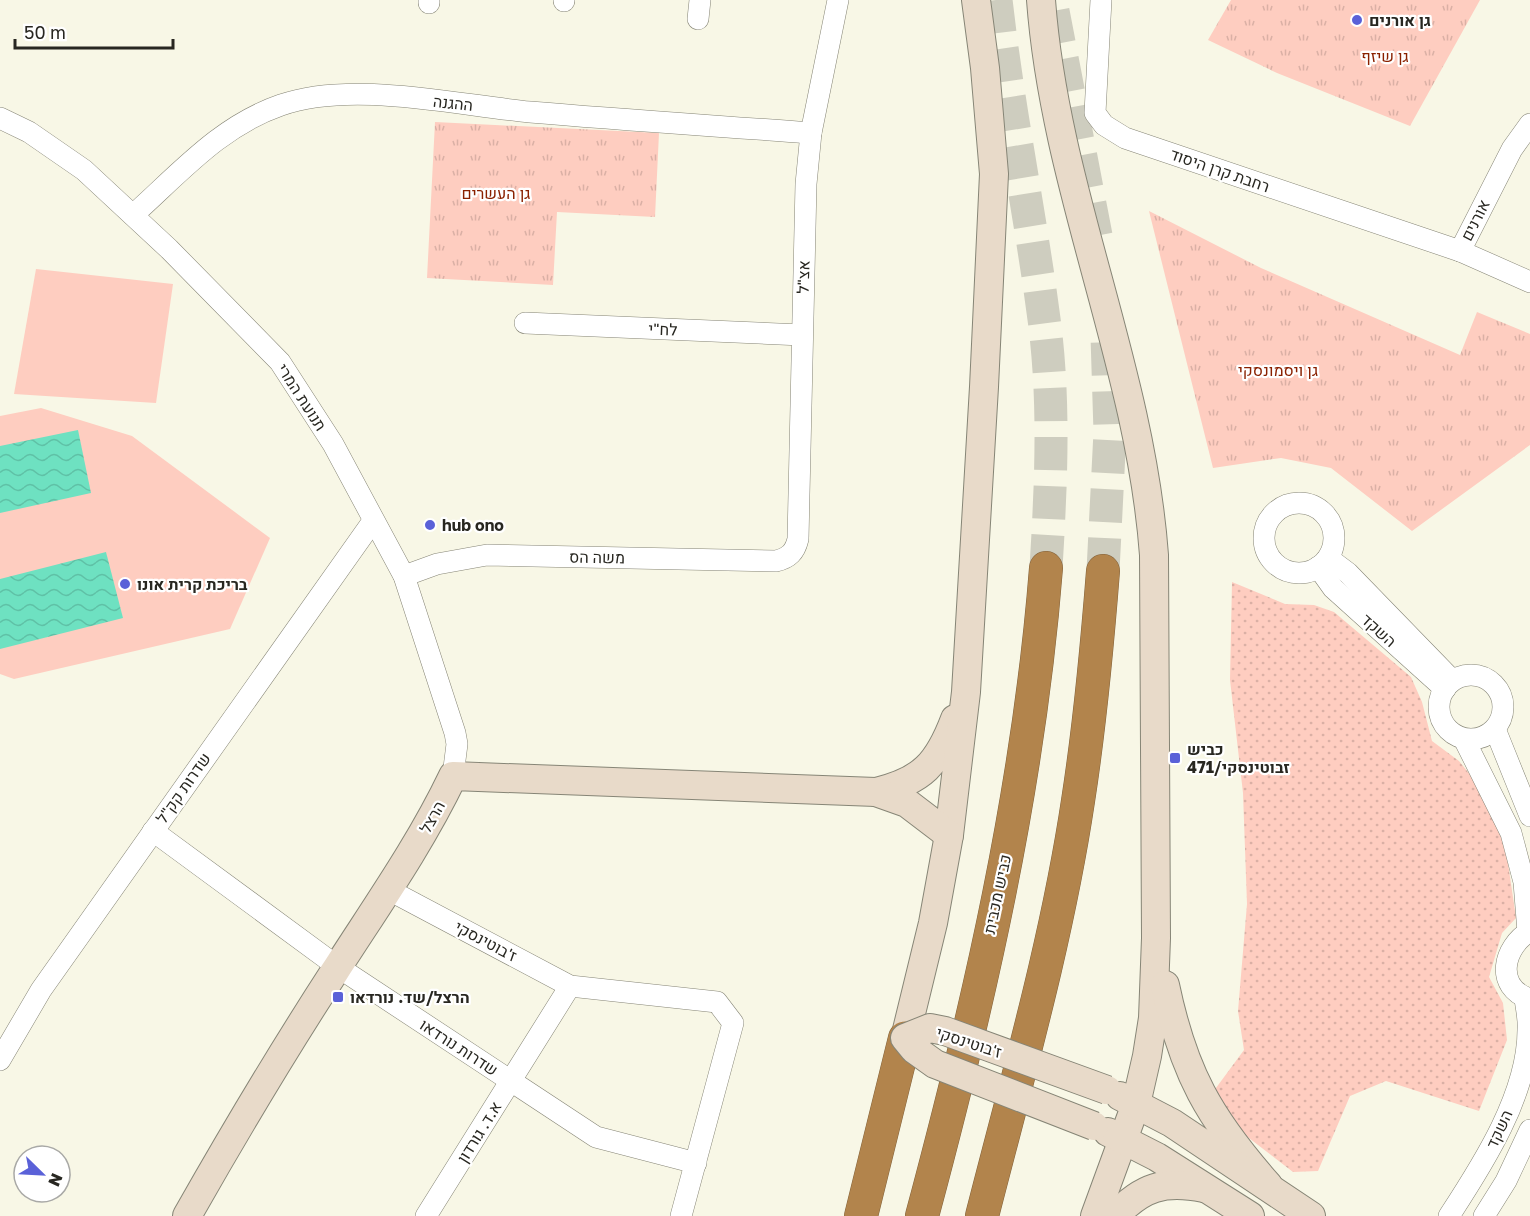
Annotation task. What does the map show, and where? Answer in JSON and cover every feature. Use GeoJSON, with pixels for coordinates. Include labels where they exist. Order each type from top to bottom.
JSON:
{"type":"FeatureCollection","features":[{"type":"Feature","properties":{"kind":"highway","name":"כביש מכבית"},"geometry":{"type":"LineString","coordinates":[[922,1216],[977,994],[1019,785],[1040,646],[1046,568]]}},
{"type":"Feature","properties":{"kind":"highway"},"geometry":{"type":"LineString","coordinates":[[982,1216],[1033,1020],[1057,914],[1078,802],[1090,713],[1103,571]]}},
{"type":"Feature","properties":{"kind":"highway"},"geometry":{"type":"LineString","coordinates":[[861,1216],[905,1038]]}},
{"type":"Feature","properties":{"kind":"main road"},"geometry":{"type":"LineString","coordinates":[[905,1038],[933,923],[949,835],[966,692],[984,398],[994,174],[987,79],[976,0]]}},
{"type":"Feature","properties":{"kind":"main road"},"geometry":{"type":"LineString","coordinates":[[1041,0],[1054,94],[1079,209],[1129,390],[1151,514],[1156,615],[1156,938],[1152,1018],[1147,1056],[1136,1104],[1095,1216]]}},
{"type":"Feature","properties":{"kind":"main road"},"geometry":{"type":"LineString","coordinates":[[453,776],[876,792],[899,786],[925,772],[938,756],[966,692]]}},
{"type":"Feature","properties":{"kind":"main road","name":"הרצל"},"geometry":{"type":"LineString","coordinates":[[187,1216],[256,1094],[389,890],[442,800],[453,776]]}},
{"type":"Feature","properties":{"kind":"main road"},"geometry":{"type":"LineString","coordinates":[[876,792],[907,803],[949,835]]}},
{"type":"Feature","properties":{"kind":"main road"},"geometry":{"type":"LineString","coordinates":[[1156,938],[1173,1024],[1186,1062],[1229,1141],[1268,1185]]}},
{"type":"Feature","properties":{"kind":"main road","name":"ז'בוטינסקי"},"geometry":{"type":"LineString","coordinates":[[1251,1216],[1125,1139],[935,1064],[914,1049],[905,1038],[930,1029],[945,1031],[1107,1090],[1172,1123],[1268,1185],[1311,1216]]}},
{"type":"Feature","properties":{"kind":"main road"},"geometry":{"type":"LineString","coordinates":[[1115,1216],[1130,1200],[1146,1190],[1185,1184],[1211,1190]]}},
{"type":"Feature","properties":{"kind":"street","name":"אצ\"ל"},"geometry":{"type":"LineString","coordinates":[[790,555],[798,539],[806,184],[812,133],[838,0]]}},
{"type":"Feature","properties":{"kind":"street","name":"רחבת קרן היסוד"},"geometry":{"type":"LineString","coordinates":[[1101,0],[1095,113],[1104,125],[1125,138],[1460,250]]}},
{"type":"Feature","properties":{"kind":"street","name":"ההגנה"},"geometry":{"type":"LineString","coordinates":[[133,215],[185,164],[223,135],[279,105],[316,97],[378,95],[529,112],[812,133]]}},
{"type":"Feature","properties":{"kind":"street","name":"תנועת המרי"},"geometry":{"type":"LineString","coordinates":[[0,118],[29,132],[58,151],[133,215],[280,362],[333,444],[404,576],[455,733],[457,744],[453,776]]}},
{"type":"Feature","properties":{"kind":"street","name":"אורנים"},"geometry":{"type":"LineString","coordinates":[[1530,124],[1512,149],[1460,250],[1530,282]]}},
{"type":"Feature","properties":{"kind":"street","name":"לח\"י"},"geometry":{"type":"LineString","coordinates":[[525,323],[802,335]]}},
{"type":"Feature","properties":{"kind":"street","name":"שדרות קק\"ל"},"geometry":{"type":"LineString","coordinates":[[0,1060],[41,990],[373,521]]}},
{"type":"Feature","properties":{"kind":"street","name":"משה הס"},"geometry":{"type":"LineString","coordinates":[[404,576],[437,564],[487,555],[776,561],[790,555]]}},
{"type":"Feature","properties":{"kind":"street","name":"השקד"},"geometry":{"type":"LineString","coordinates":[[1323,563],[1333,588],[1449,685]]}},
{"type":"Feature","properties":{"kind":"street"},"geometry":{"type":"LineString","coordinates":[[1496,729],[1475,740],[1454,735],[1440,717],[1440,699],[1449,685],[1471,675],[1492,683],[1502,697],[1503,708],[1496,729],[1530,816]]}},
{"type":"Feature","properties":{"kind":"street"},"geometry":{"type":"LineString","coordinates":[[1464,739],[1511,833],[1524,882],[1529,932],[1512,946],[1506,968],[1509,979],[1527,999]]}},
{"type":"Feature","properties":{"kind":"street","name":"שדרות נורדאו"},"geometry":{"type":"LineString","coordinates":[[153,831],[338,967],[596,1137],[696,1162]]}},
{"type":"Feature","properties":{"kind":"street","name":"ז'בוטינסקי"},"geometry":{"type":"LineString","coordinates":[[389,890],[570,986],[717,1002],[733,1023],[681,1216]]}},
{"type":"Feature","properties":{"kind":"street","name":"א.ד. גורדון"},"geometry":{"type":"LineString","coordinates":[[426,1216],[570,986]]}},
{"type":"Feature","properties":{"kind":"street","name":"השקד"},"geometry":{"type":"LineString","coordinates":[[1449,1216],[1492,1147],[1511,1106],[1524,1061],[1528,1030],[1527,999]]}},
{"type":"Feature","properties":{"kind":"street","name":"השקד"},"geometry":{"type":"LineString","coordinates":[[1484,1216],[1506,1181],[1530,1130]]}},
{"type":"Feature","properties":{"kind":"green space","name":"גן שיזף"},"geometry":{"type":"Polygon","coordinates":[[[1231,0],[1480,0],[1410,126],[1277,73],[1208,40],[1231,0]]]}},
{"type":"Feature","properties":{"kind":"green space","name":"גן העשרים"},"geometry":{"type":"Polygon","coordinates":[[[435,122],[659,133],[655,217],[557,212],[553,285],[427,278],[435,122]]]}},
{"type":"Feature","properties":{"kind":"green space","name":"גן ויסמונסקי"},"geometry":{"type":"Polygon","coordinates":[[[1149,211],[1261,268],[1460,355],[1477,312],[1530,334],[1530,445],[1412,531],[1331,468],[1281,458],[1213,468],[1149,211]]]}},
{"type":"Feature","properties":{"kind":"green space"},"geometry":{"type":"Polygon","coordinates":[[[36,269],[173,284],[156,403],[14,394],[36,269]]]}},
{"type":"Feature","properties":{"kind":"green space","name":"בריכת קרית אונו"},"geometry":{"type":"Polygon","coordinates":[[[41,408],[132,436],[270,538],[230,629],[14,679],[0,674],[0,416],[41,408]]]}},
{"type":"Feature","properties":{"kind":"green space"},"geometry":{"type":"Polygon","coordinates":[[[1232,582],[1285,604],[1314,605],[1334,612],[1411,677],[1422,702],[1432,741],[1459,761],[1476,782],[1504,836],[1516,918],[1502,933],[1489,977],[1503,1003],[1507,1040],[1479,1111],[1386,1081],[1350,1096],[1318,1171],[1293,1172],[1245,1135],[1213,1092],[1244,1050],[1238,1011],[1247,904],[1243,793],[1230,680],[1232,582]]]}},
{"type":"Feature","properties":{"kind":"water"},"geometry":{"type":"Polygon","coordinates":[[[78,430],[91,493],[0,513],[0,446],[78,430]]]}},
{"type":"Feature","properties":{"kind":"water"},"geometry":{"type":"Polygon","coordinates":[[[106,552],[123,618],[0,649],[0,579],[106,552]]]}},
{"type":"Feature","properties":{"kind":"tunnel"},"geometry":{"type":"LineString","coordinates":[[996,0],[1044,319],[1050,381],[1051,443],[1046,568]]}},
{"type":"Feature","properties":{"kind":"tunnel"},"geometry":{"type":"LineString","coordinates":[[1053,11],[1098,246]]}},
{"type":"Feature","properties":{"kind":"tunnel"},"geometry":{"type":"LineString","coordinates":[[1103,571],[1110,432],[1107,336]]}},
{"type":"Feature","properties":{"kind":"place","name":"גן אורנים"},"geometry":{"type":"Point","coordinates":[1357,20]}},
{"type":"Feature","properties":{"kind":"place","name":"hub ono"},"geometry":{"type":"Point","coordinates":[430,525]}},
{"type":"Feature","properties":{"kind":"place","name":"בריכת קרית אונו"},"geometry":{"type":"Point","coordinates":[125,584]}},
{"type":"Feature","properties":{"kind":"place","name":"כביש 471/זבוטינסקי"},"geometry":{"type":"Point","coordinates":[1175,758]}},
{"type":"Feature","properties":{"kind":"place","name":"הרצל/שד. נורדאו"},"geometry":{"type":"Point","coordinates":[338,997]}}]}
